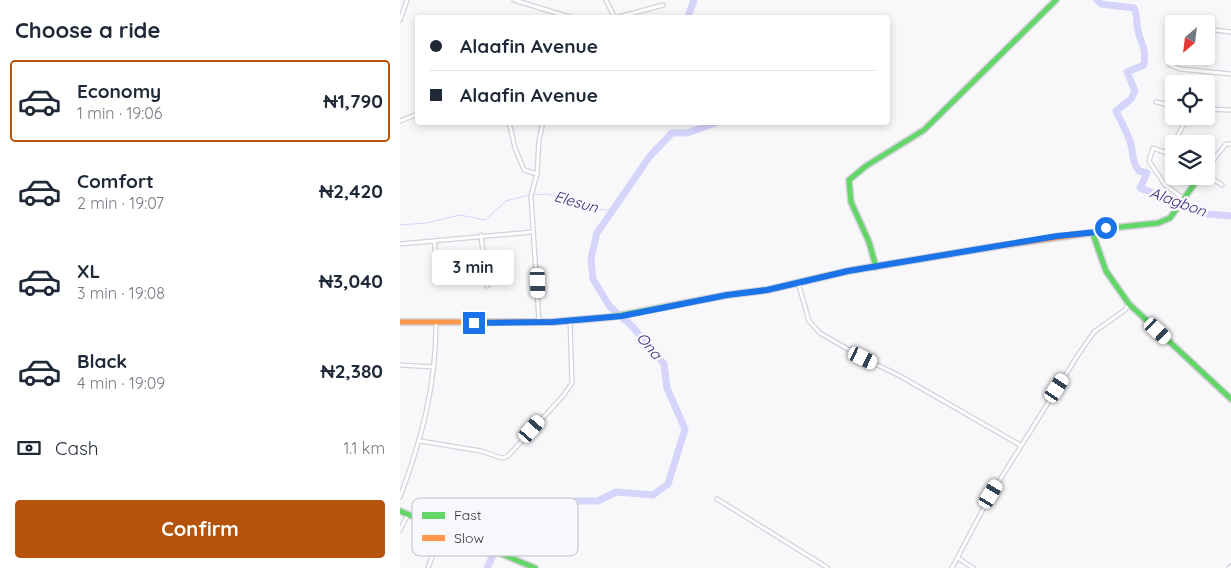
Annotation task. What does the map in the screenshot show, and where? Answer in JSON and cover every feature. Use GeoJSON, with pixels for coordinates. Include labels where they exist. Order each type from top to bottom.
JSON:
{"type":"FeatureCollection","features":[{"type":"Feature","properties":{"kind":"street"},"geometry":{"type":"LineString","coordinates":[[400,20],[408,0]]}},
{"type":"Feature","properties":{"kind":"street"},"geometry":{"type":"LineString","coordinates":[[514,0],[564,15]]}},
{"type":"Feature","properties":{"kind":"street"},"geometry":{"type":"LineString","coordinates":[[606,0],[614,15]]}},
{"type":"Feature","properties":{"kind":"street"},"geometry":{"type":"LineString","coordinates":[[876,267],[869,242],[848,192],[849,180],[866,166],[924,130],[1056,0]]}},
{"type":"Feature","properties":{"kind":"street"},"geometry":{"type":"LineString","coordinates":[[627,15],[663,6]]}},
{"type":"Feature","properties":{"kind":"street"},"geometry":{"type":"LineString","coordinates":[[1215,30],[1231,32]]}},
{"type":"Feature","properties":{"kind":"street"},"geometry":{"type":"LineString","coordinates":[[1170,65],[1180,69],[1231,74]]}},
{"type":"Feature","properties":{"kind":"street"},"geometry":{"type":"LineString","coordinates":[[1156,102],[1165,104]]}},
{"type":"Feature","properties":{"kind":"street"},"geometry":{"type":"LineString","coordinates":[[1215,109],[1231,110]]}},
{"type":"Feature","properties":{"kind":"street"},"geometry":{"type":"LineString","coordinates":[[400,121],[415,115]]}},
{"type":"Feature","properties":{"kind":"street"},"geometry":{"type":"LineString","coordinates":[[510,125],[515,148],[524,170],[537,174]]}},
{"type":"Feature","properties":{"kind":"street"},"geometry":{"type":"LineString","coordinates":[[539,322],[532,193],[537,174],[539,140],[543,125]]}},
{"type":"Feature","properties":{"kind":"street"},"geometry":{"type":"LineString","coordinates":[[1182,200],[1165,185],[1148,161],[1153,148],[1167,152],[1170,150],[1183,125]]}},
{"type":"Feature","properties":{"kind":"street"},"geometry":{"type":"LineString","coordinates":[[1215,157],[1226,144],[1231,144]]}},
{"type":"Feature","properties":{"kind":"street"},"geometry":{"type":"LineString","coordinates":[[1215,180],[1222,185]]}},
{"type":"Feature","properties":{"kind":"street"},"geometry":{"type":"LineString","coordinates":[[400,322],[539,322],[622,316],[876,267],[1057,236],[1097,232],[1106,228],[1166,220],[1176,210],[1193,185]]}},
{"type":"Feature","properties":{"kind":"street"},"geometry":{"type":"LineString","coordinates":[[400,244],[481,235],[533,232]]}},
{"type":"Feature","properties":{"kind":"street"},"geometry":{"type":"LineString","coordinates":[[1097,232],[1094,237],[1102,262],[1114,286],[1128,304],[1231,399]]}},
{"type":"Feature","properties":{"kind":"street"},"geometry":{"type":"LineString","coordinates":[[481,235],[487,286]]}},
{"type":"Feature","properties":{"kind":"street"},"geometry":{"type":"LineString","coordinates":[[434,241],[439,276]]}},
{"type":"Feature","properties":{"kind":"street"},"geometry":{"type":"LineString","coordinates":[[798,282],[809,321],[820,333],[863,358],[900,376],[1020,445]]}},
{"type":"Feature","properties":{"kind":"street"},"geometry":{"type":"LineString","coordinates":[[952,568],[972,527],[1020,445],[1094,332],[1126,310],[1128,304]]}},
{"type":"Feature","properties":{"kind":"street"},"geometry":{"type":"LineString","coordinates":[[420,441],[481,451],[502,458],[508,456],[564,396],[572,383],[570,320]]}},
{"type":"Feature","properties":{"kind":"street"},"geometry":{"type":"LineString","coordinates":[[400,497],[427,416],[434,367],[436,323]]}},
{"type":"Feature","properties":{"kind":"street"},"geometry":{"type":"LineString","coordinates":[[400,365],[434,367]]}},
{"type":"Feature","properties":{"kind":"street"},"geometry":{"type":"LineString","coordinates":[[717,499],[828,568]]}},
{"type":"Feature","properties":{"kind":"street"},"geometry":{"type":"LineString","coordinates":[[400,511],[412,516]]}},
{"type":"Feature","properties":{"kind":"street"},"geometry":{"type":"LineString","coordinates":[[400,530],[408,514]]}},
{"type":"Feature","properties":{"kind":"street"},"geometry":{"type":"LineString","coordinates":[[428,568],[432,556]]}},
{"type":"Feature","properties":{"kind":"street"},"geometry":{"type":"LineString","coordinates":[[505,556],[535,568]]}},
{"type":"Feature","properties":{"kind":"street"},"geometry":{"type":"LineString","coordinates":[[958,558],[973,568]]}},
{"type":"Feature","properties":{"kind":"waterway","name":"Ona"},"geometry":{"type":"LineString","coordinates":[[689,15],[694,0]]}},
{"type":"Feature","properties":{"kind":"waterway","name":"Alagbon"},"geometry":{"type":"LineString","coordinates":[[1097,0],[1101,4],[1134,8],[1136,14],[1138,31],[1144,50],[1144,65],[1127,72],[1135,91],[1131,99],[1116,111],[1130,141],[1136,167],[1139,171],[1147,173],[1140,188],[1208,214],[1231,216]]}},
{"type":"Feature","properties":{"kind":"waterway","name":"Ona"},"geometry":{"type":"LineString","coordinates":[[578,501],[598,501],[616,492],[653,495],[668,484],[685,429],[667,388],[664,364],[632,326],[610,307],[593,279],[591,258],[597,233],[650,156],[672,133],[687,133],[710,125]]}},
{"type":"Feature","properties":{"kind":"waterway","name":"Elesun"},"geometry":{"type":"LineString","coordinates":[[533,195],[548,194],[591,210],[612,210]]}},
{"type":"Feature","properties":{"kind":"waterway","name":"Elesun"},"geometry":{"type":"LineString","coordinates":[[400,225],[426,223],[460,215],[485,220],[506,201],[529,195]]}},
{"type":"Feature","properties":{"kind":"waterway","name":"Ona"},"geometry":{"type":"LineString","coordinates":[[487,568],[493,556]]}},
{"type":"Feature","properties":{"kind":"traffic: fast"},"geometry":{"type":"LineString","coordinates":[[876,267],[869,242],[851,202],[849,180],[866,166],[924,130],[1056,0]]}},
{"type":"Feature","properties":{"kind":"traffic: fast"},"geometry":{"type":"LineString","coordinates":[[1194,185],[1170,218],[1158,223],[1101,229],[1094,237],[1106,271],[1129,304],[1231,399]]}},
{"type":"Feature","properties":{"kind":"traffic: fast"},"geometry":{"type":"LineString","coordinates":[[611,317],[727,295],[767,290],[848,271],[998,246]]}},
{"type":"Feature","properties":{"kind":"traffic: fast"},"geometry":{"type":"LineString","coordinates":[[400,511],[412,516]]}},
{"type":"Feature","properties":{"kind":"traffic: fast"},"geometry":{"type":"LineString","coordinates":[[507,556],[535,568]]}},
{"type":"Feature","properties":{"kind":"traffic: slow"},"geometry":{"type":"LineString","coordinates":[[998,246],[1097,232]]}},
{"type":"Feature","properties":{"kind":"traffic: slow"},"geometry":{"type":"LineString","coordinates":[[400,322],[553,322],[611,317]]}},
{"type":"Feature","properties":{"kind":"route"},"geometry":{"type":"LineString","coordinates":[[474,323],[553,322],[622,316],[727,295],[767,290],[809,278],[1057,236],[1097,232],[1106,228]]}}]}
